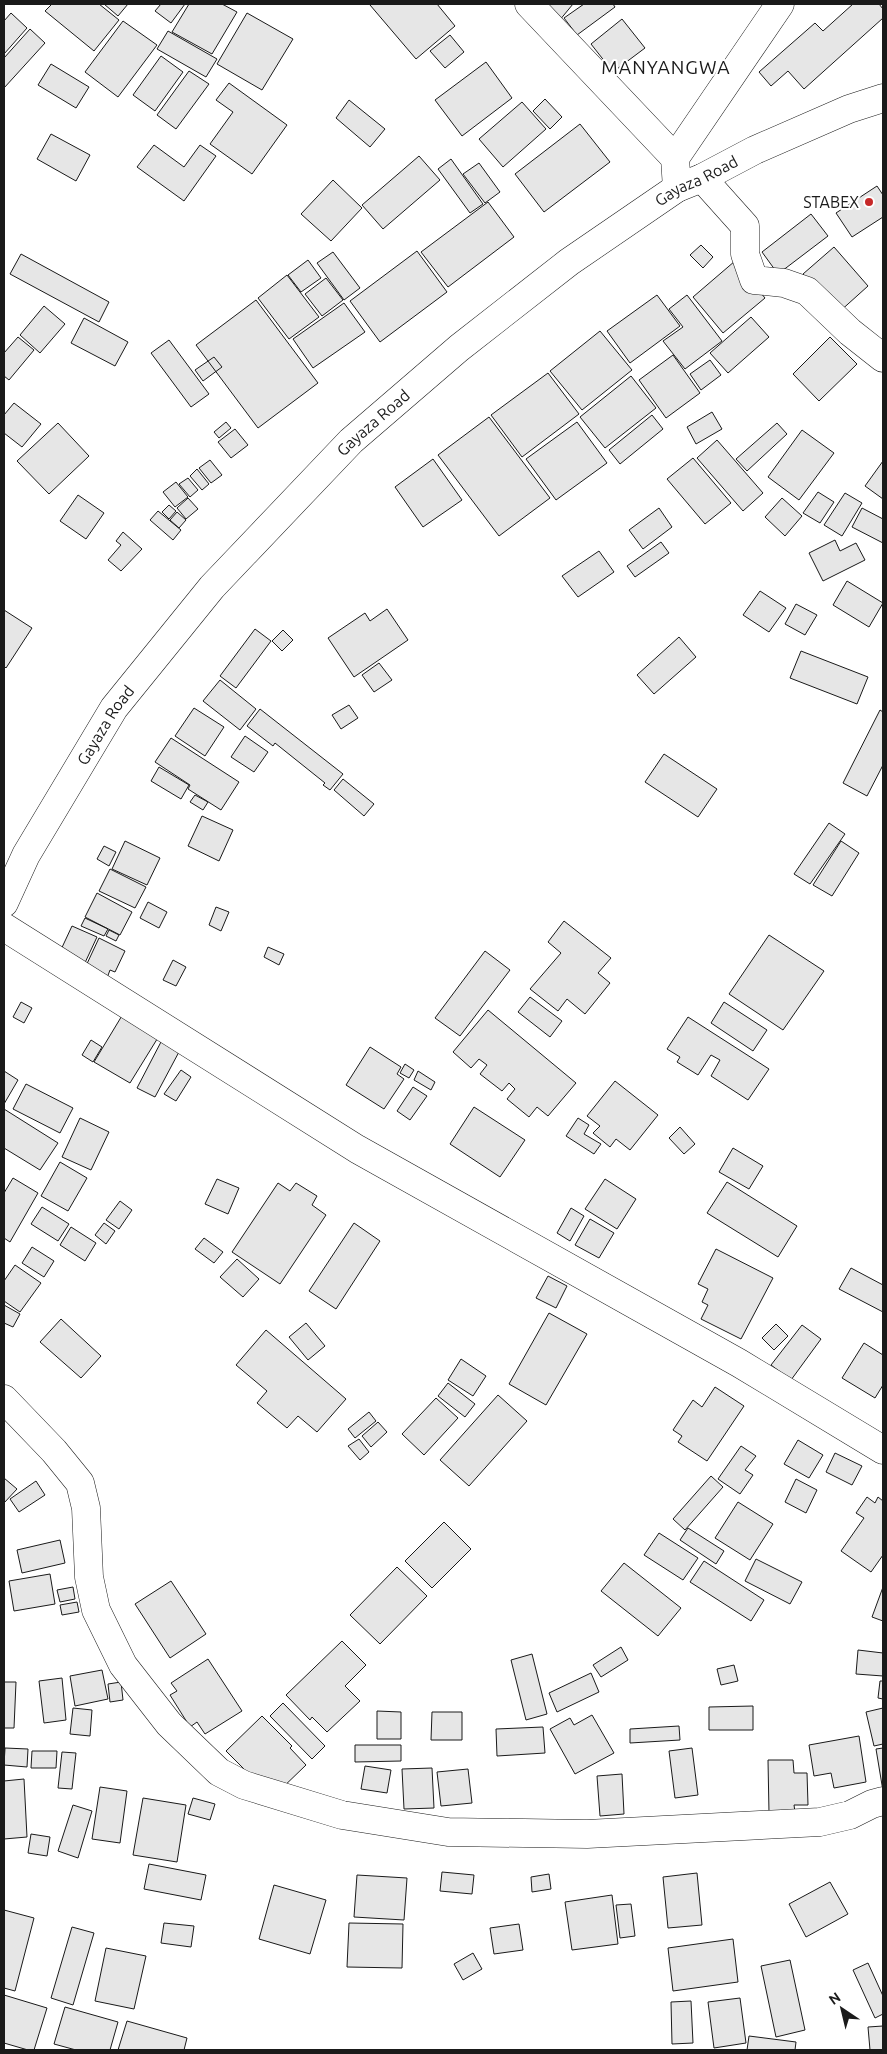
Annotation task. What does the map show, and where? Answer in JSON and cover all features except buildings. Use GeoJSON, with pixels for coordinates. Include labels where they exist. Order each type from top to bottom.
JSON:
{"type":"FeatureCollection","features":[{"type":"Feature","properties":{"kind":"street"},"geometry":{"type":"LineString","coordinates":[[529,4],[675,158],[690,183],[745,226],[745,254],[754,280],[784,283],[807,291],[850,332],[883,358]]}},
{"type":"Feature","properties":{"kind":"street"},"geometry":{"type":"LineString","coordinates":[[675,158],[780,4]]}},
{"type":"Feature","properties":{"kind":"street","name":"Gayaza Road"},"geometry":{"type":"LineString","coordinates":[[4,903],[26,855],[114,708],[212,587],[351,441],[459,348],[569,262],[690,183],[754,150],[849,109],[883,98]]}},
{"type":"Feature","properties":{"kind":"street"},"geometry":{"type":"LineString","coordinates":[[4,927],[357,1149],[739,1363],[883,1450]]}},
{"type":"Feature","properties":{"kind":"street"},"geometry":{"type":"LineString","coordinates":[[4,1399],[54,1451],[80,1483],[86,1508],[89,1577],[96,1610],[123,1664],[169,1724],[219,1772],[244,1785],[342,1815],[448,1832],[587,1834],[820,1822],[850,1815],[872,1804],[883,1801]]}},
{"type":"Feature","properties":{"kind":"place","name":"STABEX"},"geometry":{"type":"Point","coordinates":[869,202]}},
{"type":"Feature","properties":{"kind":"district","name":"MANYANGWA"},"geometry":{"type":"Point","coordinates":[666,67]}}]}
